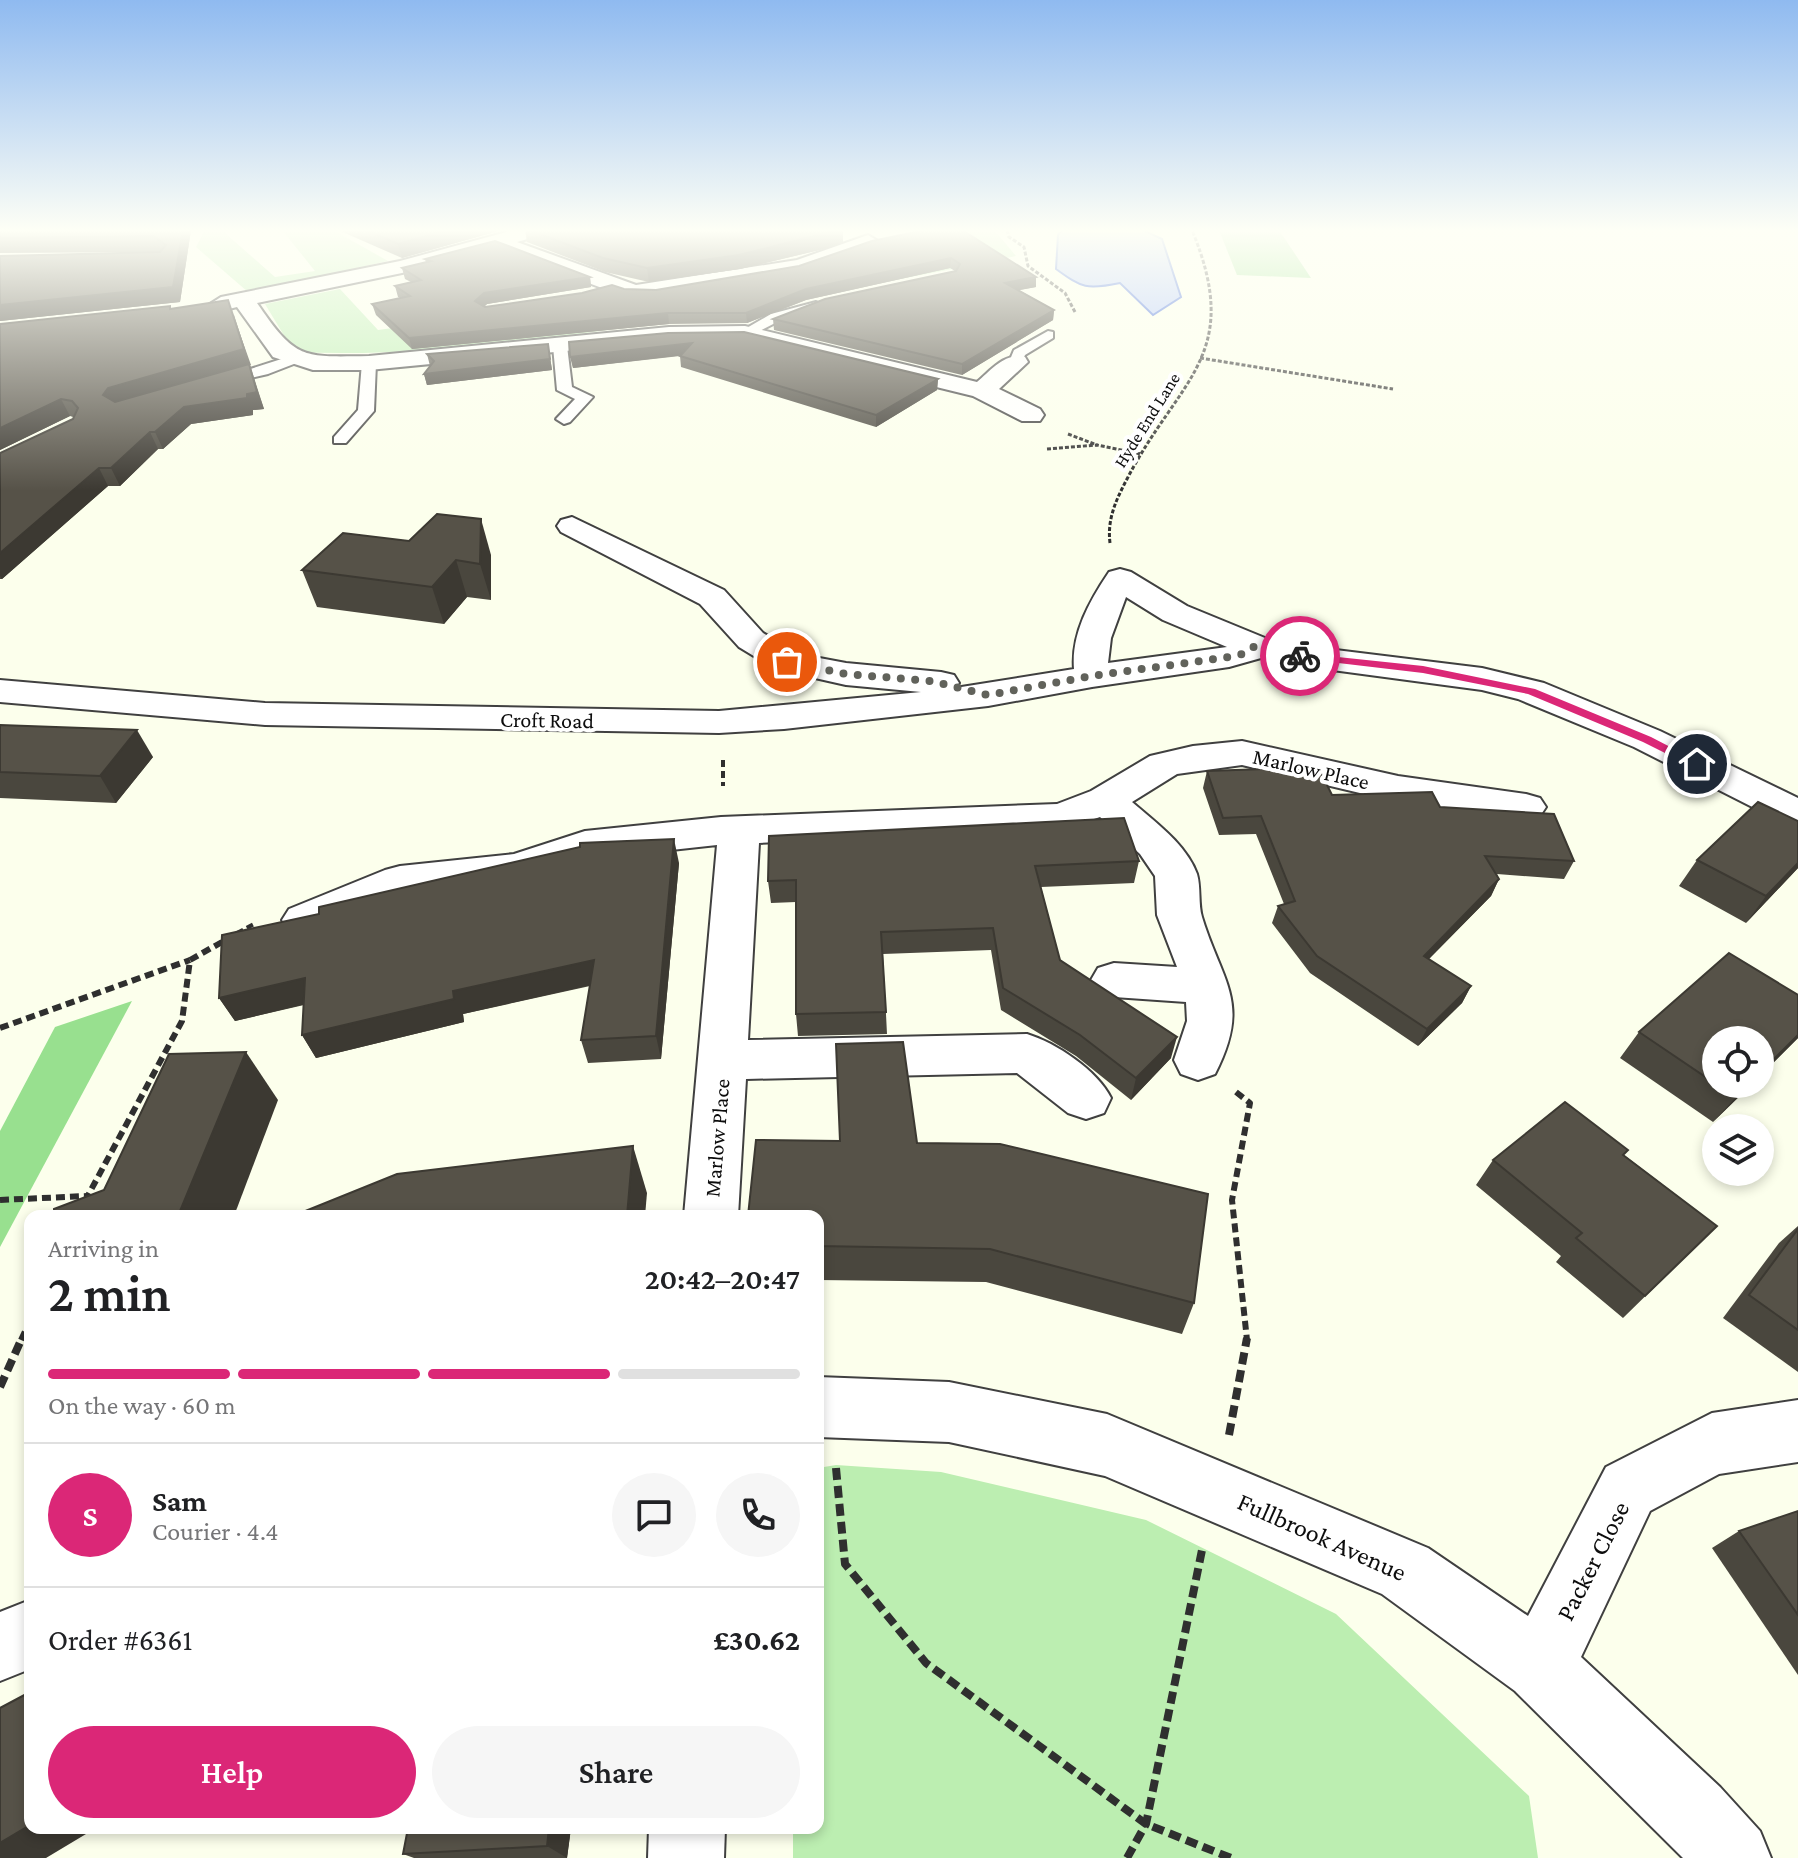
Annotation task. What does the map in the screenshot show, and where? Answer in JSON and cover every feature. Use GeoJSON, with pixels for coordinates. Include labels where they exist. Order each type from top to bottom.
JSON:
{"type":"FeatureCollection","features":[{"type":"Feature","properties":{"kind":"street"},"geometry":{"type":"LineString","coordinates":[[255,317],[279,350],[294,359],[329,364],[369,363],[708,331],[745,333],[982,391],[1031,415]]}},
{"type":"Feature","properties":{"kind":"street"},"geometry":{"type":"LineString","coordinates":[[982,391],[1016,362]]}},
{"type":"Feature","properties":{"kind":"street"},"geometry":{"type":"LineString","coordinates":[[572,526],[712,597],[751,640],[787,662],[846,674],[931,681],[988,695]]}},
{"type":"Feature","properties":{"kind":"street"},"geometry":{"type":"LineString","coordinates":[[1092,676],[1090,663],[1093,646],[1102,615],[1120,579],[1175,613],[1255,646],[1295,655],[1482,679],[1531,691],[1647,739],[1798,814]]}},
{"type":"Feature","properties":{"kind":"street","name":"Croft Road"},"geometry":{"type":"LineString","coordinates":[[0,691],[265,714],[719,722],[784,718],[988,695],[1092,676],[1229,657],[1243,654],[1255,646]]}},
{"type":"Feature","properties":{"kind":"street","name":"Marlow Place"},"geometry":{"type":"LineString","coordinates":[[304,920],[400,881],[517,868],[585,845],[730,831],[1061,817],[1105,800],[1164,765],[1242,753],[1398,789],[1526,807]]}},
{"type":"Feature","properties":{"kind":"street"},"geometry":{"type":"LineString","coordinates":[[1105,800],[1155,844],[1176,875],[1179,915],[1207,986],[1211,1021],[1198,1060]]}},
{"type":"Feature","properties":{"kind":"street","name":"Marlow Place"},"geometry":{"type":"LineString","coordinates":[[711,1210],[723,1060],[730,831]]}},
{"type":"Feature","properties":{"kind":"street"},"geometry":{"type":"LineString","coordinates":[[1114,980],[1207,986]]}},
{"type":"Feature","properties":{"kind":"street","name":"Marlow Place"},"geometry":{"type":"LineString","coordinates":[[723,1060],[1027,1053],[1086,1098]]}},
{"type":"Feature","properties":{"kind":"street","name":"Fullbrook Avenue"},"geometry":{"type":"LineString","coordinates":[[827,1407],[949,1412],[1107,1445],[1405,1571],[1540,1666],[1694,1813],[1733,1858]]}},
{"type":"Feature","properties":{"kind":"street","name":"Packer Close"},"geometry":{"type":"LineString","coordinates":[[1540,1666],[1628,1489],[1712,1444],[1798,1431]]}},
{"type":"Feature","properties":{"kind":"street"},"geometry":{"type":"LineString","coordinates":[[0,1647],[24,1637]]}},
{"type":"Feature","properties":{"kind":"street"},"geometry":{"type":"LineString","coordinates":[[686,1858],[687,1834]]}},
{"type":"Feature","properties":{"kind":"lane"},"geometry":{"type":"LineString","coordinates":[[745,333],[777,317]]}},
{"type":"Feature","properties":{"kind":"lane"},"geometry":{"type":"LineString","coordinates":[[1016,362],[1019,353],[1048,335]]}},
{"type":"Feature","properties":{"kind":"lane"},"geometry":{"type":"LineString","coordinates":[[560,346],[565,390],[585,397],[564,419]]}},
{"type":"Feature","properties":{"kind":"lane"},"geometry":{"type":"LineString","coordinates":[[202,386],[263,371],[294,359]]}},
{"type":"Feature","properties":{"kind":"lane"},"geometry":{"type":"LineString","coordinates":[[340,440],[366,411],[369,363]]}},
{"type":"Feature","properties":{"kind":"path","name":"Hyde End Lane"},"geometry":{"type":"LineString","coordinates":[[1120,579],[1107,530],[1111,512],[1127,476],[1187,384],[1200,358],[1213,317]]}},
{"type":"Feature","properties":{"kind":"path"},"geometry":{"type":"LineString","coordinates":[[1200,358],[1393,389]]}},
{"type":"Feature","properties":{"kind":"path"},"geometry":{"type":"LineString","coordinates":[[1031,415],[1023,445],[1036,450],[1097,445]]}},
{"type":"Feature","properties":{"kind":"path"},"geometry":{"type":"LineString","coordinates":[[1077,437],[1097,445],[1141,454]]}},
{"type":"Feature","properties":{"kind":"path"},"geometry":{"type":"LineString","coordinates":[[719,722],[730,831]]}},
{"type":"Feature","properties":{"kind":"path"},"geometry":{"type":"LineString","coordinates":[[0,1028],[190,960]]}},
{"type":"Feature","properties":{"kind":"path"},"geometry":{"type":"LineString","coordinates":[[1127,1858],[1146,1824],[1202,1548],[1218,1491],[1247,1340],[1232,1200],[1250,1103],[1198,1060]]}},
{"type":"Feature","properties":{"kind":"path"},"geometry":{"type":"LineString","coordinates":[[0,1200],[87,1196]]}},
{"type":"Feature","properties":{"kind":"path"},"geometry":{"type":"LineString","coordinates":[[0,1387],[24,1334]]}},
{"type":"Feature","properties":{"kind":"path"},"geometry":{"type":"LineString","coordinates":[[827,1407],[845,1564],[926,1663],[1146,1824],[1231,1858]]}},
{"type":"Feature","properties":{"kind":"green space"},"geometry":{"type":"Polygon","coordinates":[[[273,317],[366,317],[378,330],[477,317],[691,317],[499,344],[417,351],[335,353],[294,352],[273,317]]]}},
{"type":"Feature","properties":{"kind":"green space"},"geometry":{"type":"Polygon","coordinates":[[[132,1001],[0,1247],[0,1131],[55,1027],[132,1001]]]}},
{"type":"Feature","properties":{"kind":"green space"},"geometry":{"type":"Polygon","coordinates":[[[836,1465],[941,1472],[1146,1520],[1336,1614],[1529,1796],[1538,1858],[793,1858],[793,1834],[824,1834],[824,1467],[836,1465]]]}},
{"type":"Feature","properties":{"kind":"building"},"geometry":{"type":"Polygon","coordinates":[[[69,317],[233,317],[244,349],[108,388],[103,395],[115,402],[249,364],[257,392],[247,394],[247,398],[184,407],[155,432],[150,432],[111,468],[99,468],[0,553],[0,453],[73,419],[78,408],[72,401],[61,399],[0,428],[0,324],[69,317]]]}},
{"type":"Feature","properties":{"kind":"building"},"geometry":{"type":"Polygon","coordinates":[[[386,317],[630,317],[409,338],[386,317]]]}},
{"type":"Feature","properties":{"kind":"building"},"geometry":{"type":"Polygon","coordinates":[[[779,317],[1043,317],[962,364],[773,319],[779,317]]]}},
{"type":"Feature","properties":{"kind":"building"},"geometry":{"type":"Polygon","coordinates":[[[744,332],[938,379],[876,415],[680,356],[692,343],[570,357],[569,342],[668,333],[744,332]]]}},
{"type":"Feature","properties":{"kind":"building"},"geometry":{"type":"Polygon","coordinates":[[[548,344],[550,359],[424,374],[434,361],[427,354],[548,344]]]}},
{"type":"Feature","properties":{"kind":"building"},"geometry":{"type":"Polygon","coordinates":[[[437,514],[481,519],[480,564],[456,560],[432,587],[302,570],[343,533],[409,541],[437,514]]]}},
{"type":"Feature","properties":{"kind":"building"},"geometry":{"type":"Polygon","coordinates":[[[0,725],[137,730],[100,776],[0,772],[0,725]]]}},
{"type":"Feature","properties":{"kind":"building"},"geometry":{"type":"Polygon","coordinates":[[[1318,767],[1332,795],[1432,792],[1440,807],[1554,814],[1574,861],[1485,856],[1499,879],[1424,956],[1471,986],[1427,1029],[1317,956],[1278,906],[1295,901],[1261,816],[1223,818],[1207,771],[1318,767]]]}},
{"type":"Feature","properties":{"kind":"building"},"geometry":{"type":"Polygon","coordinates":[[[1758,802],[1798,821],[1798,863],[1766,896],[1697,860],[1758,802]]]}},
{"type":"Feature","properties":{"kind":"building"},"geometry":{"type":"Polygon","coordinates":[[[1124,818],[1139,861],[1035,866],[1060,960],[1177,1037],[1136,1078],[1080,1035],[1003,988],[993,928],[881,932],[886,1012],[796,1014],[796,880],[768,881],[769,836],[1124,818]]]}},
{"type":"Feature","properties":{"kind":"building"},"geometry":{"type":"Polygon","coordinates":[[[674,839],[656,1036],[581,1040],[594,960],[453,991],[454,999],[302,1035],[305,978],[219,998],[222,935],[319,914],[319,907],[580,847],[580,843],[674,839]]]}},
{"type":"Feature","properties":{"kind":"building"},"geometry":{"type":"Polygon","coordinates":[[[1729,953],[1798,995],[1798,1035],[1774,1059],[1774,1026],[1702,1026],[1702,1075],[1639,1032],[1729,953]]]}},
{"type":"Feature","properties":{"kind":"building"},"geometry":{"type":"Polygon","coordinates":[[[903,1042],[917,1143],[1000,1144],[1208,1194],[1194,1303],[990,1249],[824,1246],[824,1210],[749,1210],[756,1140],[840,1141],[836,1044],[903,1042]]]}},
{"type":"Feature","properties":{"kind":"building"},"geometry":{"type":"Polygon","coordinates":[[[246,1052],[180,1210],[54,1210],[104,1190],[169,1054],[246,1052]]]}},
{"type":"Feature","properties":{"kind":"building"},"geometry":{"type":"Polygon","coordinates":[[[1565,1102],[1628,1150],[1623,1155],[1717,1226],[1645,1296],[1576,1238],[1582,1233],[1493,1160],[1565,1102]]]}},
{"type":"Feature","properties":{"kind":"building"},"geometry":{"type":"Polygon","coordinates":[[[633,1146],[628,1210],[308,1210],[397,1174],[633,1146]]]}},
{"type":"Feature","properties":{"kind":"building"},"geometry":{"type":"Polygon","coordinates":[[[1798,1229],[1798,1330],[1749,1295],[1798,1229]]]}},
{"type":"Feature","properties":{"kind":"building"},"geometry":{"type":"Polygon","coordinates":[[[1798,1511],[1798,1615],[1739,1531],[1798,1511]]]}},
{"type":"Feature","properties":{"kind":"building"},"geometry":{"type":"Polygon","coordinates":[[[24,1695],[24,1829],[0,1843],[0,1708],[24,1695]]]}},
{"type":"Feature","properties":{"kind":"building"},"geometry":{"type":"Polygon","coordinates":[[[407,1834],[548,1834],[547,1846],[403,1854],[407,1834]]]}},
{"type":"Feature","properties":{"kind":"way so far"},"geometry":{"type":"LineString","coordinates":[[787,662],[846,674],[931,681],[988,695],[1092,676],[1229,657],[1243,654],[1255,646],[1300,656]]}},
{"type":"Feature","properties":{"kind":"route"},"geometry":{"type":"LineString","coordinates":[[1300,656],[1423,670],[1482,679],[1531,691],[1647,739],[1697,764]]}}]}
